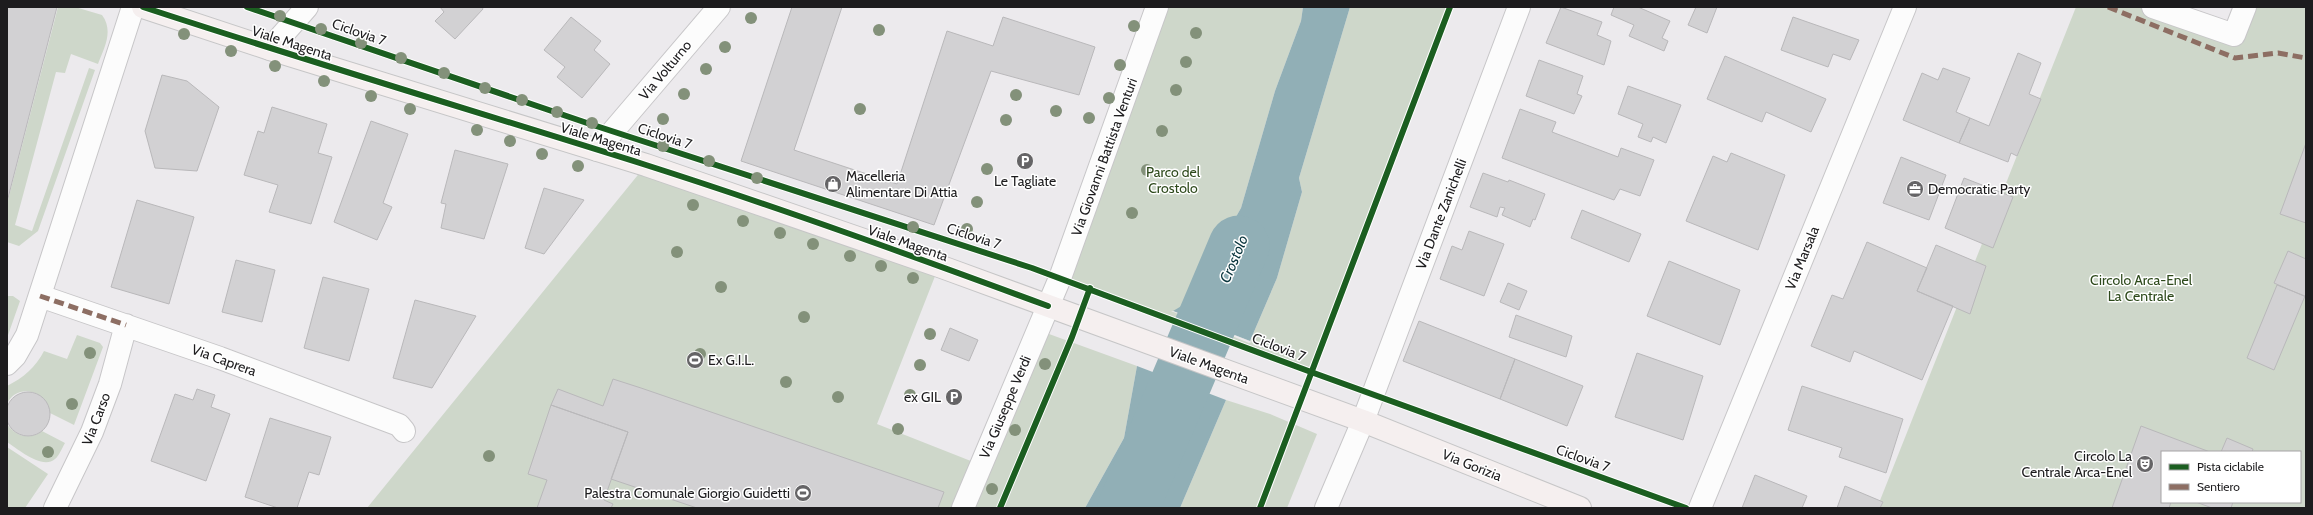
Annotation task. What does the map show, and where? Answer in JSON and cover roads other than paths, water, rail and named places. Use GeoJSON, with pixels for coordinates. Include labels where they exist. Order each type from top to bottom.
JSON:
{"type":"FeatureCollection","features":[{"type":"Feature","properties":{"kind":"main road","name":"Viale Magenta"},"geometry":{"type":"LineString","coordinates":[[143,7],[270,49],[646,165],[910,256],[1363,421]]}},
{"type":"Feature","properties":{"kind":"main road","name":"Via Gorizia"},"geometry":{"type":"LineString","coordinates":[[1363,421],[1580,508]]}},
{"type":"Feature","properties":{"kind":"street"},"geometry":{"type":"LineString","coordinates":[[7,364],[22,346],[40,296],[133,7]]}},
{"type":"Feature","properties":{"kind":"street"},"geometry":{"type":"LineString","coordinates":[[270,49],[307,7]]}},
{"type":"Feature","properties":{"kind":"street","name":"Via Volturno"},"geometry":{"type":"LineString","coordinates":[[596,150],[719,7]]}},
{"type":"Feature","properties":{"kind":"street","name":"Via Giovanni Battista Venturi"},"geometry":{"type":"LineString","coordinates":[[1048,306],[1157,7]]}},
{"type":"Feature","properties":{"kind":"street","name":"Via Dante Zanichelli"},"geometry":{"type":"LineString","coordinates":[[1326,508],[1363,421],[1519,7]]}},
{"type":"Feature","properties":{"kind":"street","name":"Via Marsala"},"geometry":{"type":"LineString","coordinates":[[1700,508],[1905,7]]}},
{"type":"Feature","properties":{"kind":"street"},"geometry":{"type":"LineString","coordinates":[[2153,7],[2234,35],[2245,7]]}},
{"type":"Feature","properties":{"kind":"street","name":"Via Caprera"},"geometry":{"type":"LineString","coordinates":[[40,296],[220,358],[399,425],[404,431]]}},
{"type":"Feature","properties":{"kind":"street","name":"Via Giuseppe Verdi"},"geometry":{"type":"LineString","coordinates":[[963,508],[1048,306]]}},
{"type":"Feature","properties":{"kind":"street","name":"Via Carso"},"geometry":{"type":"LineString","coordinates":[[55,508],[92,432],[110,384],[126,325]]}},
{"type":"Feature","properties":{"kind":"water"},"geometry":{"type":"Polygon","coordinates":[[[1303,7],[1350,7],[1299,178],[1302,192],[1277,278],[1250,341],[1173,311],[1195,298],[1212,280],[1229,229],[1241,208],[1275,91],[1301,21],[1303,7]]]}},
{"type":"Feature","properties":{"kind":"water"},"geometry":{"type":"Polygon","coordinates":[[[1137,366],[1226,400],[1180,508],[1085,508],[1124,438],[1137,366]]]}},
{"type":"Feature","properties":{"kind":"waterway","name":"Crostolo"},"geometry":{"type":"LineString","coordinates":[[1128,508],[1239,246]]}},
{"type":"Feature","properties":{"kind":"place","name":"Le Tagliate"},"geometry":{"type":"Point","coordinates":[1025,161]}},
{"type":"Feature","properties":{"kind":"place","name":"Macelleria Alimentare Di Attia"},"geometry":{"type":"Point","coordinates":[833,184]}},
{"type":"Feature","properties":{"kind":"place","name":"Democratic Party"},"geometry":{"type":"Point","coordinates":[1915,189]}},
{"type":"Feature","properties":{"kind":"place","name":"Ex G.I.L."},"geometry":{"type":"Point","coordinates":[695,360]}},
{"type":"Feature","properties":{"kind":"place","name":"ex GIL"},"geometry":{"type":"Point","coordinates":[954,397]}},
{"type":"Feature","properties":{"kind":"place","name":"Circolo La Centrale Arca-Enel"},"geometry":{"type":"Point","coordinates":[2145,464]}},
{"type":"Feature","properties":{"kind":"place","name":"Palestra Comunale Giorgio Guidetti"},"geometry":{"type":"Point","coordinates":[803,493]}},
{"type":"Feature","properties":{"kind":"park label","name":"Parco del Crostolo"},"geometry":{"type":"Point","coordinates":[1173,180]}},
{"type":"Feature","properties":{"kind":"park label","name":"Circolo Arca-Enel La Centrale"},"geometry":{"type":"Point","coordinates":[2141,288]}}]}
